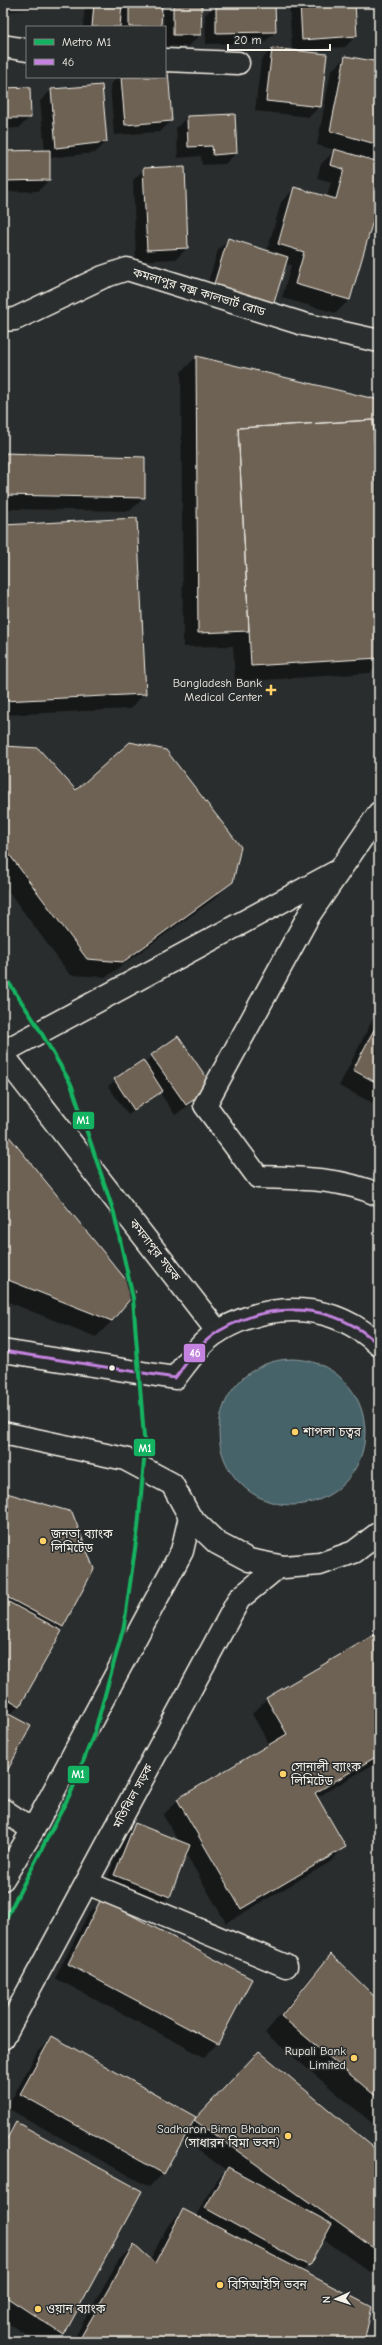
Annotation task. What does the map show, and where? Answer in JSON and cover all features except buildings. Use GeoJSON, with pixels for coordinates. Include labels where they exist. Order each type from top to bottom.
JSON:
{"type":"FeatureCollection","features":[{"type":"Feature","properties":{"kind":"main road"},"geometry":{"type":"LineString","coordinates":[[3,46],[26,50]]}},
{"type":"Feature","properties":{"kind":"main road"},"geometry":{"type":"LineString","coordinates":[[166,60],[238,63]]}},
{"type":"Feature","properties":{"kind":"main road","name":"কমলাপুর বক্স কালভার্ট রোড"},"geometry":{"type":"LineString","coordinates":[[3,320],[15,319],[103,278],[127,269],[303,324],[379,341]]}},
{"type":"Feature","properties":{"kind":"main road"},"geometry":{"type":"LineString","coordinates":[[379,814],[309,915],[205,1105],[258,1177],[316,1179],[348,1184],[379,1196]]}},
{"type":"Feature","properties":{"kind":"main road"},"geometry":{"type":"LineString","coordinates":[[3,1052],[340,870]]}},
{"type":"Feature","properties":{"kind":"main road","name":"কমলাপুর সড়ক"},"geometry":{"type":"LineString","coordinates":[[3,1055],[218,1332]]}},
{"type":"Feature","properties":{"kind":"main road"},"geometry":{"type":"LineString","coordinates":[[3,1351],[175,1378],[194,1353],[218,1332],[253,1314],[292,1308],[330,1315],[365,1332],[379,1345]]}},
{"type":"Feature","properties":{"kind":"main road"},"geometry":{"type":"LineString","coordinates":[[3,1433],[125,1459],[172,1484],[190,1517],[217,1543],[249,1560],[278,1566],[320,1564],[354,1552],[379,1533]]}},
{"type":"Feature","properties":{"kind":"main road"},"geometry":{"type":"LineString","coordinates":[[3,1879],[33,1830],[182,1551],[190,1517]]}},
{"type":"Feature","properties":{"kind":"main road","name":"মতিঝিল সড়ক"},"geometry":{"type":"LineString","coordinates":[[3,2038],[239,1599],[278,1566]]}},
{"type":"Feature","properties":{"kind":"main road"},"geometry":{"type":"LineString","coordinates":[[3,1810],[33,1830]]}},
{"type":"Feature","properties":{"kind":"main road"},"geometry":{"type":"LineString","coordinates":[[87,1883],[286,1966]]}},
{"type":"Feature","properties":{"kind":"water","name":"শাপলা চত্বর"},"geometry":{"type":"Polygon","coordinates":[[[292,1359],[313,1362],[320,1365],[338,1376],[348,1386],[362,1411],[365,1432],[362,1453],[359,1460],[348,1478],[338,1488],[313,1502],[292,1505],[271,1502],[264,1499],[246,1488],[236,1478],[222,1453],[219,1432],[222,1411],[225,1404],[236,1386],[246,1376],[271,1362],[292,1359]]]}},
{"type":"Feature","properties":{"kind":"metro line","name":"M1"},"geometry":{"type":"LineString","coordinates":[[3,974],[35,1022],[71,1084],[114,1213],[133,1298],[145,1450],[138,1528],[124,1626],[95,1731],[72,1790],[3,1924]]}},
{"type":"Feature","properties":{"kind":"transit line","name":"46"},"geometry":{"type":"LineString","coordinates":[[3,1351],[175,1378],[212,1335],[239,1321],[260,1314],[281,1310],[302,1310],[323,1314],[342,1320],[361,1331],[379,1345]]}},
{"type":"Feature","properties":{"kind":"place","name":"Bangladesh Bank Medical Center"},"geometry":{"type":"Point","coordinates":[271,690]}},
{"type":"Feature","properties":{"kind":"place","name":"শাপলা চত্বর"},"geometry":{"type":"Point","coordinates":[295,1432]}},
{"type":"Feature","properties":{"kind":"place","name":"জনতা ব্যাংক লিমিটেড"},"geometry":{"type":"Point","coordinates":[43,1541]}},
{"type":"Feature","properties":{"kind":"place","name":"সোনালী ব্যাংক লিমিটেড"},"geometry":{"type":"Point","coordinates":[283,1774]}},
{"type":"Feature","properties":{"kind":"place","name":"Rupali Bank Limited"},"geometry":{"type":"Point","coordinates":[354,2058]}},
{"type":"Feature","properties":{"kind":"place","name":"Sadharon Bima Bhaban (সাধারন বিমা ভবন)"},"geometry":{"type":"Point","coordinates":[288,2136]}},
{"type":"Feature","properties":{"kind":"place","name":"বিসিআইসি ভবন"},"geometry":{"type":"Point","coordinates":[220,2285]}},
{"type":"Feature","properties":{"kind":"place","name":"ওয়ান ব্যাংক"},"geometry":{"type":"Point","coordinates":[38,2309]}}]}
